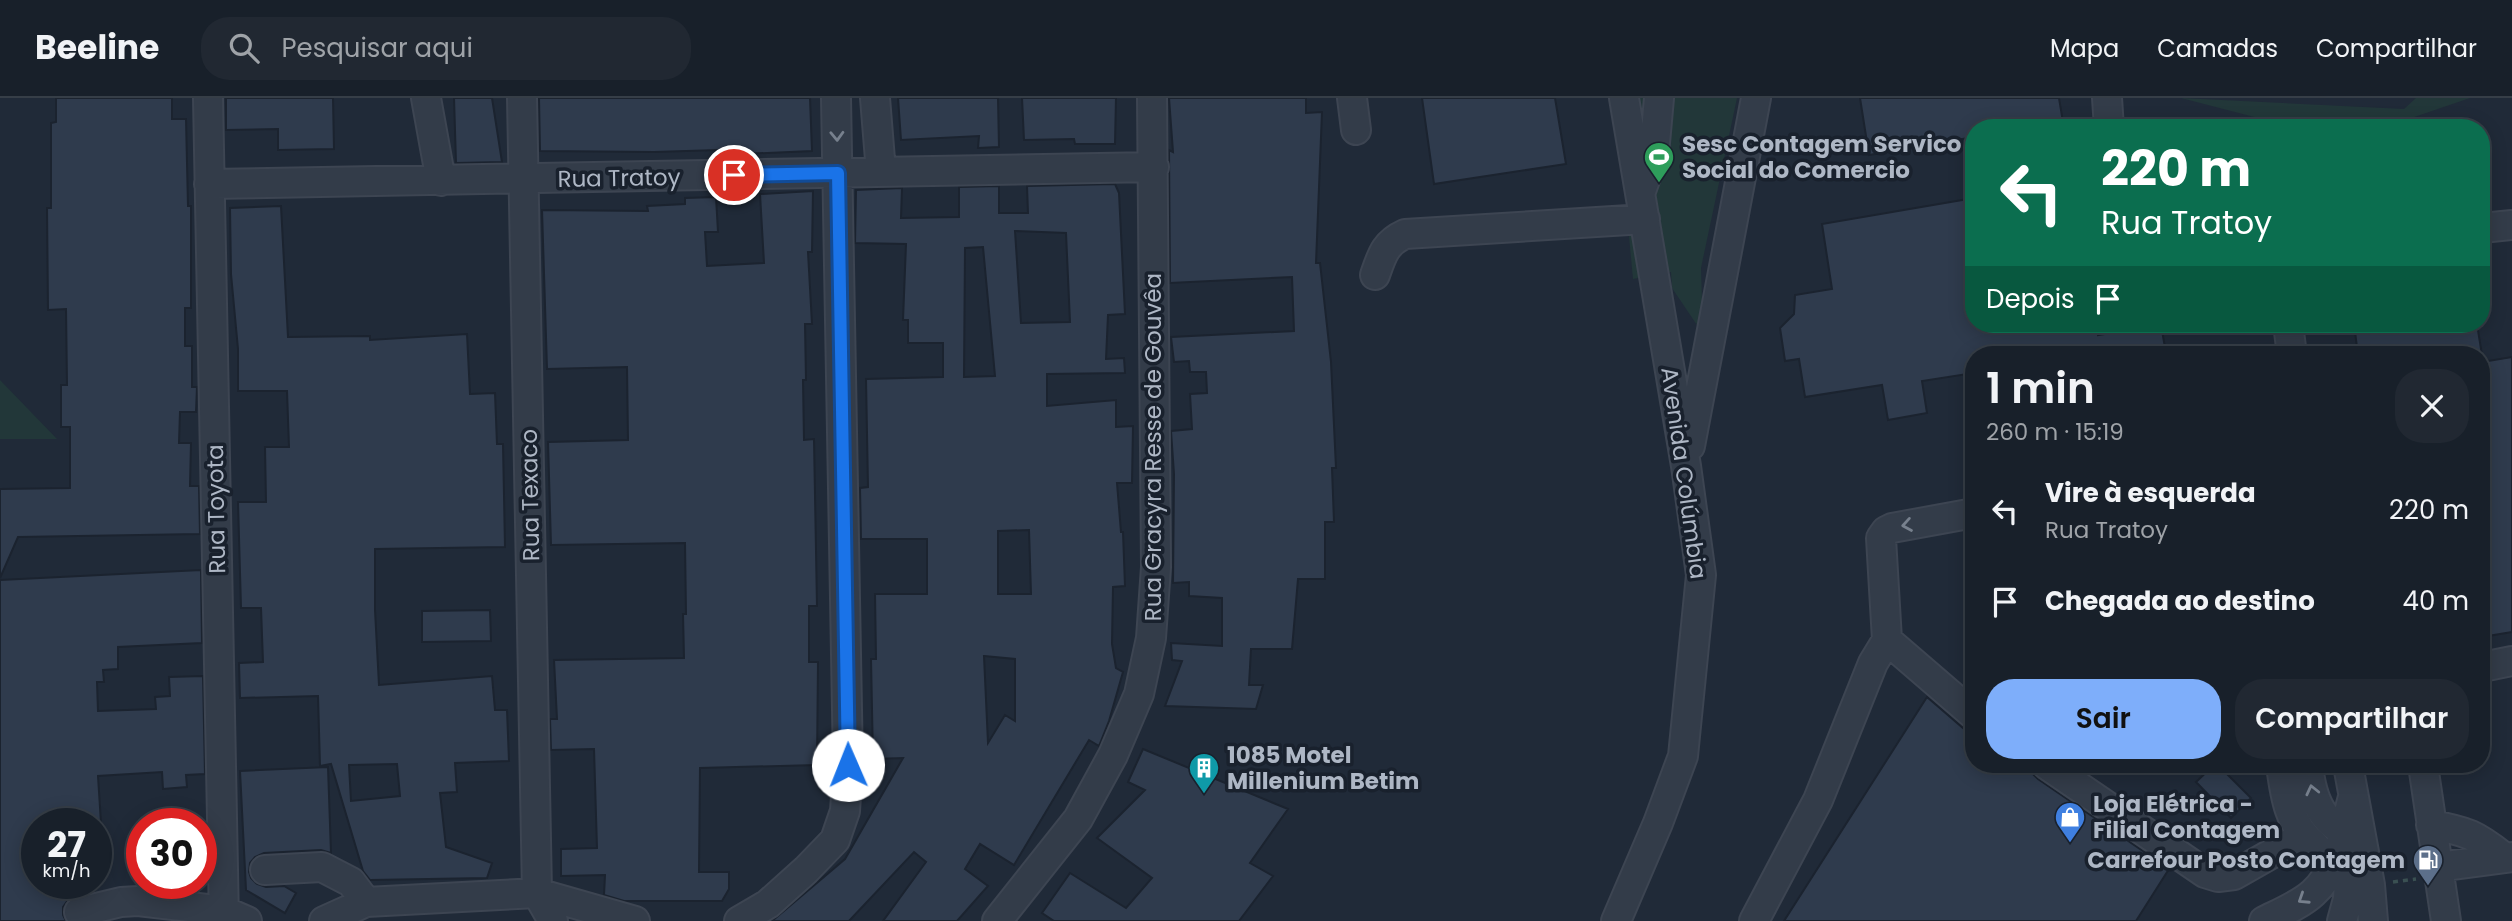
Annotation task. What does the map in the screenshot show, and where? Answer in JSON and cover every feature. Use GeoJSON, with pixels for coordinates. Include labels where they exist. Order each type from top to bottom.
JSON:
{"type":"FeatureCollection","features":[{"type":"Feature","properties":{"kind":"street","name":"Rua Toyota"},"geometry":{"type":"LineString","coordinates":[[208,98],[232,918]]}},
{"type":"Feature","properties":{"kind":"street"},"geometry":{"type":"LineString","coordinates":[[426,98],[440,181]]}},
{"type":"Feature","properties":{"kind":"street","name":"Rua Texaco"},"geometry":{"type":"LineString","coordinates":[[522,98],[537,893]]}},
{"type":"Feature","properties":{"kind":"street"},"geometry":{"type":"LineString","coordinates":[[739,921],[768,904],[828,848],[835,840],[845,811],[848,765],[836,98]]}},
{"type":"Feature","properties":{"kind":"street"},"geometry":{"type":"LineString","coordinates":[[875,98],[881,172]]}},
{"type":"Feature","properties":{"kind":"street","name":"Rua Gracyra Resse de Gouvêa"},"geometry":{"type":"LineString","coordinates":[[997,921],[1078,819],[1113,755],[1139,694],[1151,638],[1156,567],[1152,98]]}},
{"type":"Feature","properties":{"kind":"street"},"geometry":{"type":"LineString","coordinates":[[1352,98],[1356,130]]}},
{"type":"Feature","properties":{"kind":"street","name":"Avenida Colúmbia"},"geometry":{"type":"LineString","coordinates":[[1616,921],[1683,756],[1701,575],[1686,466],[1624,98]]}},
{"type":"Feature","properties":{"kind":"street"},"geometry":{"type":"LineString","coordinates":[[1375,275],[1385,247],[1405,234],[1643,206],[1654,153],[1659,98]]}},
{"type":"Feature","properties":{"kind":"street"},"geometry":{"type":"LineString","coordinates":[[1686,466],[1756,98]]}},
{"type":"Feature","properties":{"kind":"street"},"geometry":{"type":"LineString","coordinates":[[2107,98],[2108,119]]}},
{"type":"Feature","properties":{"kind":"street","name":"Rua Tratoy"},"geometry":{"type":"LineString","coordinates":[[209,184],[1154,167]]}},
{"type":"Feature","properties":{"kind":"street"},"geometry":{"type":"LineString","coordinates":[[2490,227],[2512,225]]}},
{"type":"Feature","properties":{"kind":"street"},"geometry":{"type":"LineString","coordinates":[[1754,921],[1818,800],[1873,663],[1887,640],[1881,538],[1892,528],[1965,515]]}},
{"type":"Feature","properties":{"kind":"street"},"geometry":{"type":"LineString","coordinates":[[1887,640],[1965,707]]}},
{"type":"Feature","properties":{"kind":"street"},"geometry":{"type":"LineString","coordinates":[[2490,665],[2512,661]]}},
{"type":"Feature","properties":{"kind":"street"},"geometry":{"type":"LineString","coordinates":[[2059,773],[2205,873],[2218,877],[2234,874],[2303,836]]}},
{"type":"Feature","properties":{"kind":"street"},"geometry":{"type":"LineString","coordinates":[[2282,773],[2286,801],[2303,836],[2354,855]]}},
{"type":"Feature","properties":{"kind":"street"},"geometry":{"type":"LineString","coordinates":[[2309,773],[2314,799],[2322,814],[2354,855],[2372,921]]}},
{"type":"Feature","properties":{"kind":"street"},"geometry":{"type":"LineString","coordinates":[[2342,921],[2346,913],[2354,855],[2353,797],[2349,773]]}},
{"type":"Feature","properties":{"kind":"street"},"geometry":{"type":"LineString","coordinates":[[2424,773],[2446,921]]}},
{"type":"Feature","properties":{"kind":"street"},"geometry":{"type":"LineString","coordinates":[[2431,825],[2462,830],[2508,857]]}},
{"type":"Feature","properties":{"kind":"street"},"geometry":{"type":"LineString","coordinates":[[2264,921],[2313,894],[2354,855]]}},
{"type":"Feature","properties":{"kind":"street"},"geometry":{"type":"LineString","coordinates":[[2439,872],[2508,857]]}},
{"type":"Feature","properties":{"kind":"street"},"geometry":{"type":"LineString","coordinates":[[265,870],[322,867],[351,882],[366,902]]}},
{"type":"Feature","properties":{"kind":"street"},"geometry":{"type":"LineString","coordinates":[[537,893],[553,921]]}},
{"type":"Feature","properties":{"kind":"street"},"geometry":{"type":"LineString","coordinates":[[324,921],[366,902],[537,893],[635,921]]}},
{"type":"Feature","properties":{"kind":"street"},"geometry":{"type":"LineString","coordinates":[[79,912],[121,902],[138,901],[232,918]]}},
{"type":"Feature","properties":{"kind":"path"},"geometry":{"type":"LineString","coordinates":[[2354,855],[2439,872]]}},
{"type":"Feature","properties":{"kind":"green space","name":"Sesc Contagem Servico Social do Comercio"},"geometry":{"type":"Polygon","coordinates":[[[1616,98],[1737,98],[1701,268],[1703,334],[1672,288],[1671,272],[1633,279],[1616,98]]]}},
{"type":"Feature","properties":{"kind":"green space"},"geometry":{"type":"Polygon","coordinates":[[[2181,98],[2404,109],[2416,98],[2470,98],[2408,119],[2262,119],[2181,98]]]}},
{"type":"Feature","properties":{"kind":"green space"},"geometry":{"type":"Polygon","coordinates":[[[0,380],[57,439],[0,439],[0,380]]]}},
{"type":"Feature","properties":{"kind":"building"},"geometry":{"type":"Polygon","coordinates":[[[56,98],[172,98],[172,119],[186,119],[188,206],[191,206],[191,308],[185,308],[185,346],[192,346],[192,387],[197,387],[196,412],[180,412],[179,443],[191,443],[190,486],[199,486],[200,534],[18,537],[0,578],[0,489],[70,488],[70,427],[61,427],[61,385],[67,385],[66,309],[48,310],[47,208],[51,208],[51,123],[56,122],[56,98]]]}},
{"type":"Feature","properties":{"kind":"building"},"geometry":{"type":"Polygon","coordinates":[[[226,98],[333,98],[334,149],[278,150],[278,129],[226,130],[226,98]]]}},
{"type":"Feature","properties":{"kind":"building"},"geometry":{"type":"Polygon","coordinates":[[[454,98],[492,98],[502,162],[456,163],[454,98]]]}},
{"type":"Feature","properties":{"kind":"building"},"geometry":{"type":"Polygon","coordinates":[[[539,98],[810,98],[812,151],[718,155],[718,150],[540,151],[539,98]]]}},
{"type":"Feature","properties":{"kind":"building"},"geometry":{"type":"Polygon","coordinates":[[[898,98],[998,98],[999,147],[978,148],[979,136],[901,140],[898,98]]]}},
{"type":"Feature","properties":{"kind":"building"},"geometry":{"type":"Polygon","coordinates":[[[1022,98],[1116,98],[1115,144],[1075,144],[1074,139],[1024,140],[1022,98]]]}},
{"type":"Feature","properties":{"kind":"building"},"geometry":{"type":"Polygon","coordinates":[[[1169,98],[1306,98],[1306,113],[1322,112],[1316,263],[1320,263],[1331,362],[1336,468],[1332,468],[1334,522],[1325,522],[1325,579],[1298,579],[1292,649],[1251,649],[1249,685],[1263,685],[1256,709],[1165,706],[1182,661],[1172,660],[1171,643],[1222,646],[1222,598],[1189,596],[1189,582],[1173,583],[1174,474],[1171,431],[1192,429],[1190,394],[1207,393],[1206,372],[1190,372],[1189,361],[1174,362],[1171,337],[1294,331],[1292,277],[1170,283],[1169,150],[1173,152],[1169,98]]]}},
{"type":"Feature","properties":{"kind":"building"},"geometry":{"type":"Polygon","coordinates":[[[1422,98],[1555,98],[1566,164],[1434,184],[1422,98]]]}},
{"type":"Feature","properties":{"kind":"building"},"geometry":{"type":"Polygon","coordinates":[[[1860,98],[2059,98],[2062,119],[1965,119],[1965,139],[1869,155],[1860,98]]]}},
{"type":"Feature","properties":{"kind":"building"},"geometry":{"type":"Polygon","coordinates":[[[1115,184],[1119,193],[1125,314],[1108,315],[1106,359],[1124,358],[1125,373],[1047,374],[1047,406],[1116,400],[1116,427],[1133,426],[1132,483],[1117,483],[1123,532],[1125,586],[1113,587],[1112,644],[1116,668],[1123,672],[1109,721],[1099,746],[1089,740],[1014,865],[980,844],[965,869],[988,886],[957,921],[883,921],[926,862],[914,852],[849,921],[772,921],[845,859],[903,758],[873,759],[871,659],[876,659],[875,594],[927,594],[927,539],[861,539],[860,488],[868,487],[866,379],[943,377],[943,343],[908,343],[908,320],[903,320],[906,244],[855,243],[856,190],[902,188],[901,218],[959,217],[959,187],[999,186],[999,213],[1028,213],[1027,186],[1115,184]],[[1015,231],[1021,323],[1070,322],[1066,233],[1015,231]],[[983,247],[965,248],[964,377],[995,376],[983,247]],[[1029,530],[998,531],[998,594],[1031,594],[1029,530]],[[984,656],[988,743],[1005,715],[1015,721],[1015,659],[984,656]]]}},
{"type":"Feature","properties":{"kind":"building"},"geometry":{"type":"Polygon","coordinates":[[[813,191],[812,252],[808,252],[812,324],[805,324],[806,380],[803,380],[804,440],[814,439],[817,606],[809,606],[809,662],[818,662],[817,765],[700,768],[699,872],[729,872],[729,889],[722,901],[624,901],[604,895],[605,875],[561,876],[561,849],[597,848],[594,749],[551,750],[550,719],[557,719],[554,660],[684,658],[685,543],[551,545],[548,442],[628,440],[627,367],[547,369],[542,210],[648,211],[647,206],[685,204],[685,198],[716,197],[718,232],[705,232],[707,266],[764,263],[760,194],[813,191]]]}},
{"type":"Feature","properties":{"kind":"building"},"geometry":{"type":"Polygon","coordinates":[[[1965,200],[1965,333],[2162,333],[2165,346],[1965,346],[1965,374],[1922,381],[1927,413],[1888,420],[1882,385],[1805,397],[1799,359],[1785,361],[1780,328],[1794,314],[1795,295],[1832,289],[1822,224],[1965,200]]]}},
{"type":"Feature","properties":{"kind":"building"},"geometry":{"type":"Polygon","coordinates":[[[281,206],[288,337],[370,336],[370,340],[467,334],[470,394],[495,393],[497,444],[503,444],[505,547],[375,549],[379,685],[492,676],[495,710],[507,710],[509,761],[455,763],[457,792],[440,793],[446,847],[492,863],[487,878],[370,880],[363,871],[331,764],[320,766],[318,696],[240,698],[239,663],[263,662],[261,608],[241,608],[238,502],[266,502],[265,447],[289,447],[287,391],[238,391],[230,208],[281,206]],[[397,764],[349,765],[351,801],[400,796],[397,764]]]}},
{"type":"Feature","properties":{"kind":"building"},"geometry":{"type":"Polygon","coordinates":[[[2355,333],[2478,333],[2481,346],[2357,346],[2355,333]]]}},
{"type":"Feature","properties":{"kind":"building"},"geometry":{"type":"Polygon","coordinates":[[[2512,357],[2512,632],[2490,636],[2490,361],[2512,357]]]}},
{"type":"Feature","properties":{"kind":"building"},"geometry":{"type":"Polygon","coordinates":[[[201,570],[202,643],[118,647],[118,669],[103,670],[104,682],[97,682],[98,711],[156,709],[155,697],[170,696],[169,677],[203,676],[205,774],[186,775],[187,787],[163,789],[162,772],[98,776],[100,808],[21,808],[21,899],[70,899],[63,907],[66,921],[0,921],[0,580],[201,570]]]}},
{"type":"Feature","properties":{"kind":"building"},"geometry":{"type":"Polygon","coordinates":[[[490,610],[491,641],[422,642],[422,611],[490,610]]]}},
{"type":"Feature","properties":{"kind":"building"},"geometry":{"type":"Polygon","coordinates":[[[1927,697],[1965,729],[1965,773],[2032,773],[2169,869],[2136,921],[1784,921],[1927,697]]]}},
{"type":"Feature","properties":{"kind":"building"},"geometry":{"type":"Polygon","coordinates":[[[1143,749],[1288,809],[1250,863],[1273,876],[1239,921],[1054,921],[1042,913],[1070,873],[1126,908],[1152,878],[1097,838],[1145,790],[1128,782],[1143,749]]]}},
{"type":"Feature","properties":{"kind":"building"},"geometry":{"type":"Polygon","coordinates":[[[328,767],[331,853],[321,850],[264,853],[250,863],[251,878],[257,884],[266,887],[284,886],[296,893],[285,913],[246,890],[240,771],[328,767]]]}},
{"type":"Feature","properties":{"kind":"building"},"geometry":{"type":"Polygon","coordinates":[[[2206,773],[2226,773],[2251,798],[2231,818],[2196,782],[2206,773]]]}},
{"type":"Feature","properties":{"kind":"place","name":"Sesc Contagem Servico Social do Comercio"},"geometry":{"type":"Point","coordinates":[1659,184]}},
{"type":"Feature","properties":{"kind":"place","name":"1085 Motel Millenium Betim"},"geometry":{"type":"Point","coordinates":[1204,795]}},
{"type":"Feature","properties":{"kind":"place","name":"Loja Elétrica - Filial Contagem"},"geometry":{"type":"Point","coordinates":[2070,844]}},
{"type":"Feature","properties":{"kind":"place","name":"Carrefour Posto Contagem"},"geometry":{"type":"Point","coordinates":[2428,887]}},
{"type":"Feature","properties":{"kind":"route"},"geometry":{"type":"LineString","coordinates":[[734,175],[838,173],[848,765]]}}]}
